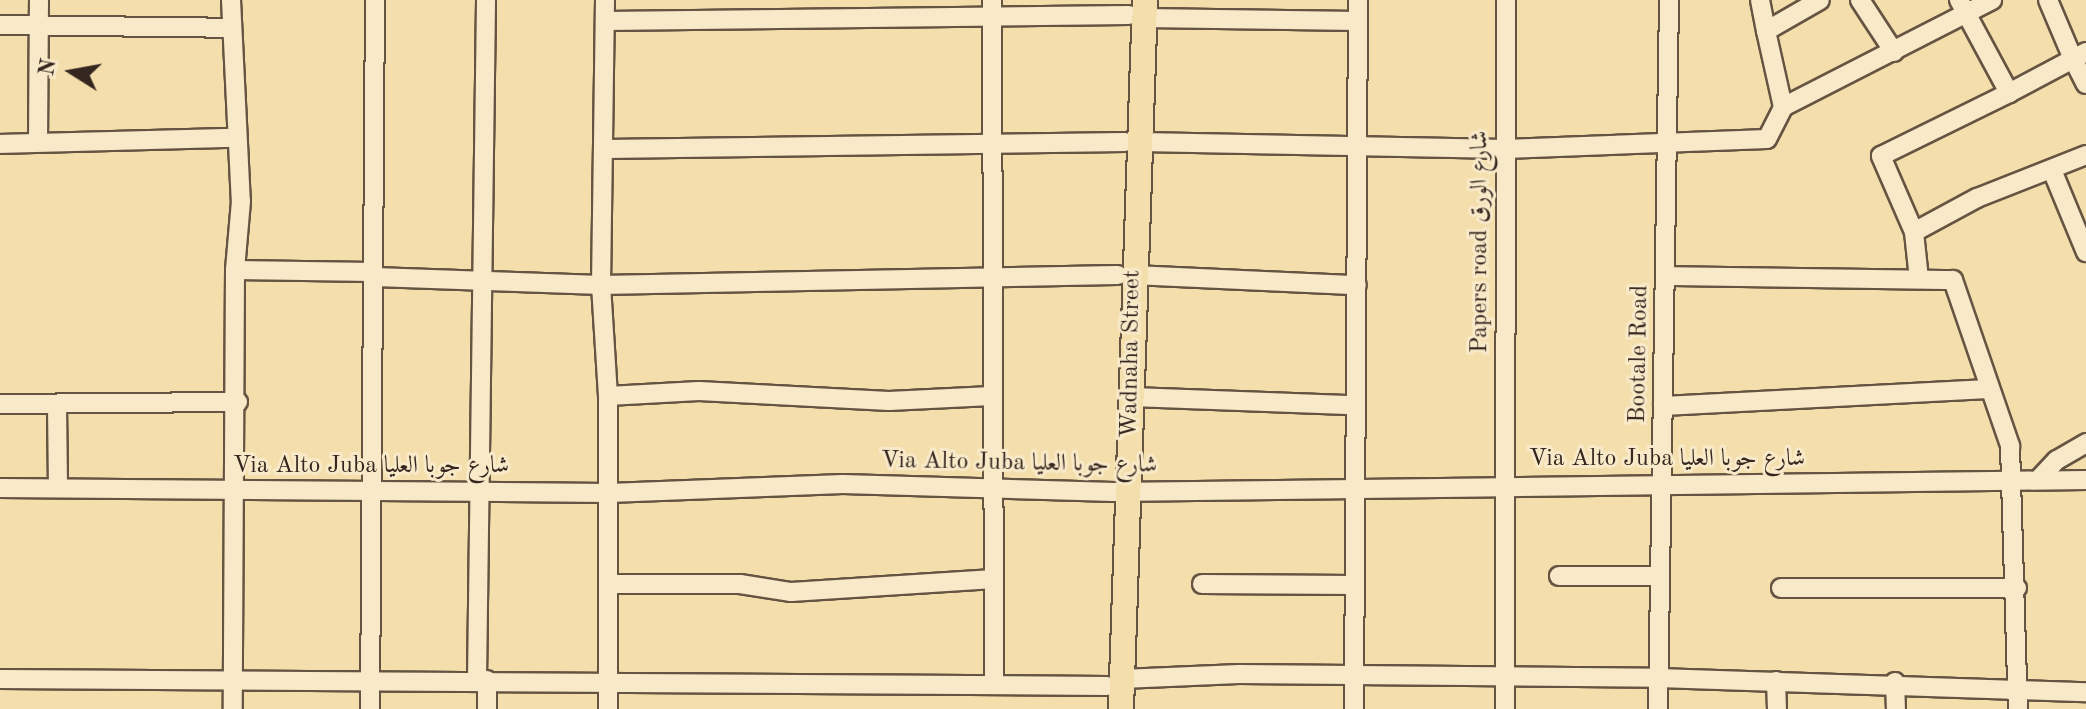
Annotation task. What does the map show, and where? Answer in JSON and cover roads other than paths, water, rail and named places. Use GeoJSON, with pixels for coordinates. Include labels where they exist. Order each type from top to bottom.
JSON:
{"type":"FeatureCollection","features":[{"type":"Feature","properties":{"kind":"main road","name":"Wadnaha Street"},"geometry":{"type":"LineString","coordinates":[[1121,709],[1112,691],[1122,492],[1132,397],[1126,275],[1137,8]]}},
{"type":"Feature","properties":{"kind":"main road"},"geometry":{"type":"LineString","coordinates":[[1122,492],[1126,275]]}},
{"type":"Feature","properties":{"kind":"street"},"geometry":{"type":"LineString","coordinates":[[38,141],[39,0]]}},
{"type":"Feature","properties":{"kind":"street"},"geometry":{"type":"LineString","coordinates":[[231,0],[235,138],[241,201],[235,270],[238,402],[232,491],[233,709]]}},
{"type":"Feature","properties":{"kind":"street"},"geometry":{"type":"LineString","coordinates":[[370,709],[369,491],[375,0]]}},
{"type":"Feature","properties":{"kind":"street"},"geometry":{"type":"LineString","coordinates":[[486,0],[482,680],[487,709]]}},
{"type":"Feature","properties":{"kind":"street"},"geometry":{"type":"LineString","coordinates":[[605,0],[601,285],[608,396],[608,709]]}},
{"type":"Feature","properties":{"kind":"street"},"geometry":{"type":"LineString","coordinates":[[1354,709],[1354,405],[1361,149],[1358,0]]}},
{"type":"Feature","properties":{"kind":"street","name":"Papers road شارع الورق"},"geometry":{"type":"LineString","coordinates":[[1505,709],[1506,0]]}},
{"type":"Feature","properties":{"kind":"street","name":"Bootale Road"},"geometry":{"type":"LineString","coordinates":[[1658,709],[1670,147],[1669,0]]}},
{"type":"Feature","properties":{"kind":"street"},"geometry":{"type":"LineString","coordinates":[[1760,0],[1783,107]]}},
{"type":"Feature","properties":{"kind":"street"},"geometry":{"type":"LineString","coordinates":[[1766,31],[1820,0]]}},
{"type":"Feature","properties":{"kind":"street"},"geometry":{"type":"LineString","coordinates":[[1860,0],[1894,52]]}},
{"type":"Feature","properties":{"kind":"street"},"geometry":{"type":"LineString","coordinates":[[605,149],[1133,142],[1361,149],[1505,149],[1670,147],[1767,139],[1783,107],[1894,52],[1963,7],[1992,0]]}},
{"type":"Feature","properties":{"kind":"street"},"geometry":{"type":"LineString","coordinates":[[2048,0],[2079,55],[2086,84]]}},
{"type":"Feature","properties":{"kind":"street"},"geometry":{"type":"LineString","coordinates":[[1963,7],[2009,93]]}},
{"type":"Feature","properties":{"kind":"street"},"geometry":{"type":"LineString","coordinates":[[605,21],[992,9],[1137,8],[1358,21]]}},
{"type":"Feature","properties":{"kind":"street"},"geometry":{"type":"LineString","coordinates":[[992,9],[991,492],[994,682]]}},
{"type":"Feature","properties":{"kind":"street"},"geometry":{"type":"LineString","coordinates":[[0,25],[230,28]]}},
{"type":"Feature","properties":{"kind":"street"},"geometry":{"type":"LineString","coordinates":[[1919,279],[1914,232],[1881,156],[2079,55]]}},
{"type":"Feature","properties":{"kind":"street"},"geometry":{"type":"LineString","coordinates":[[0,144],[235,138]]}},
{"type":"Feature","properties":{"kind":"street"},"geometry":{"type":"LineString","coordinates":[[1914,232],[1977,198],[2086,155]]}},
{"type":"Feature","properties":{"kind":"street"},"geometry":{"type":"LineString","coordinates":[[2052,170],[2086,252]]}},
{"type":"Feature","properties":{"kind":"street"},"geometry":{"type":"LineString","coordinates":[[235,270],[601,285],[991,275],[1126,275],[1357,285]]}},
{"type":"Feature","properties":{"kind":"street"},"geometry":{"type":"LineString","coordinates":[[1665,276],[1953,280],[2010,446],[2015,480],[2018,709]]}},
{"type":"Feature","properties":{"kind":"street"},"geometry":{"type":"LineString","coordinates":[[1663,406],[1989,389]]}},
{"type":"Feature","properties":{"kind":"street"},"geometry":{"type":"LineString","coordinates":[[608,396],[699,391],[889,401],[991,396]]}},
{"type":"Feature","properties":{"kind":"street"},"geometry":{"type":"LineString","coordinates":[[1132,397],[1354,405]]}},
{"type":"Feature","properties":{"kind":"street"},"geometry":{"type":"LineString","coordinates":[[0,404],[238,402]]}},
{"type":"Feature","properties":{"kind":"street"},"geometry":{"type":"LineString","coordinates":[[57,405],[58,488]]}},
{"type":"Feature","properties":{"kind":"street"},"geometry":{"type":"LineString","coordinates":[[2039,479],[2057,460],[2086,443]]}},
{"type":"Feature","properties":{"kind":"street","name":"Via Alto Juba شارع جوبا العليا"},"geometry":{"type":"LineString","coordinates":[[0,488],[609,493],[843,484],[991,492],[1122,492],[1355,485],[1662,486],[2086,480]]}},
{"type":"Feature","properties":{"kind":"street"},"geometry":{"type":"LineString","coordinates":[[1559,576],[1660,576]]}},
{"type":"Feature","properties":{"kind":"street"},"geometry":{"type":"LineString","coordinates":[[608,584],[740,584],[791,592],[994,579]]}},
{"type":"Feature","properties":{"kind":"street"},"geometry":{"type":"LineString","coordinates":[[1202,584],[1354,585]]}},
{"type":"Feature","properties":{"kind":"street"},"geometry":{"type":"LineString","coordinates":[[1781,588],[2017,588]]}},
{"type":"Feature","properties":{"kind":"street"},"geometry":{"type":"LineString","coordinates":[[0,679],[482,680],[609,684],[994,682],[1112,691],[1353,676],[1895,682],[2086,692]]}},
{"type":"Feature","properties":{"kind":"street"},"geometry":{"type":"LineString","coordinates":[[1776,681],[1777,709]]}},
{"type":"Feature","properties":{"kind":"street"},"geometry":{"type":"LineString","coordinates":[[1895,682],[1896,709]]}}]}
